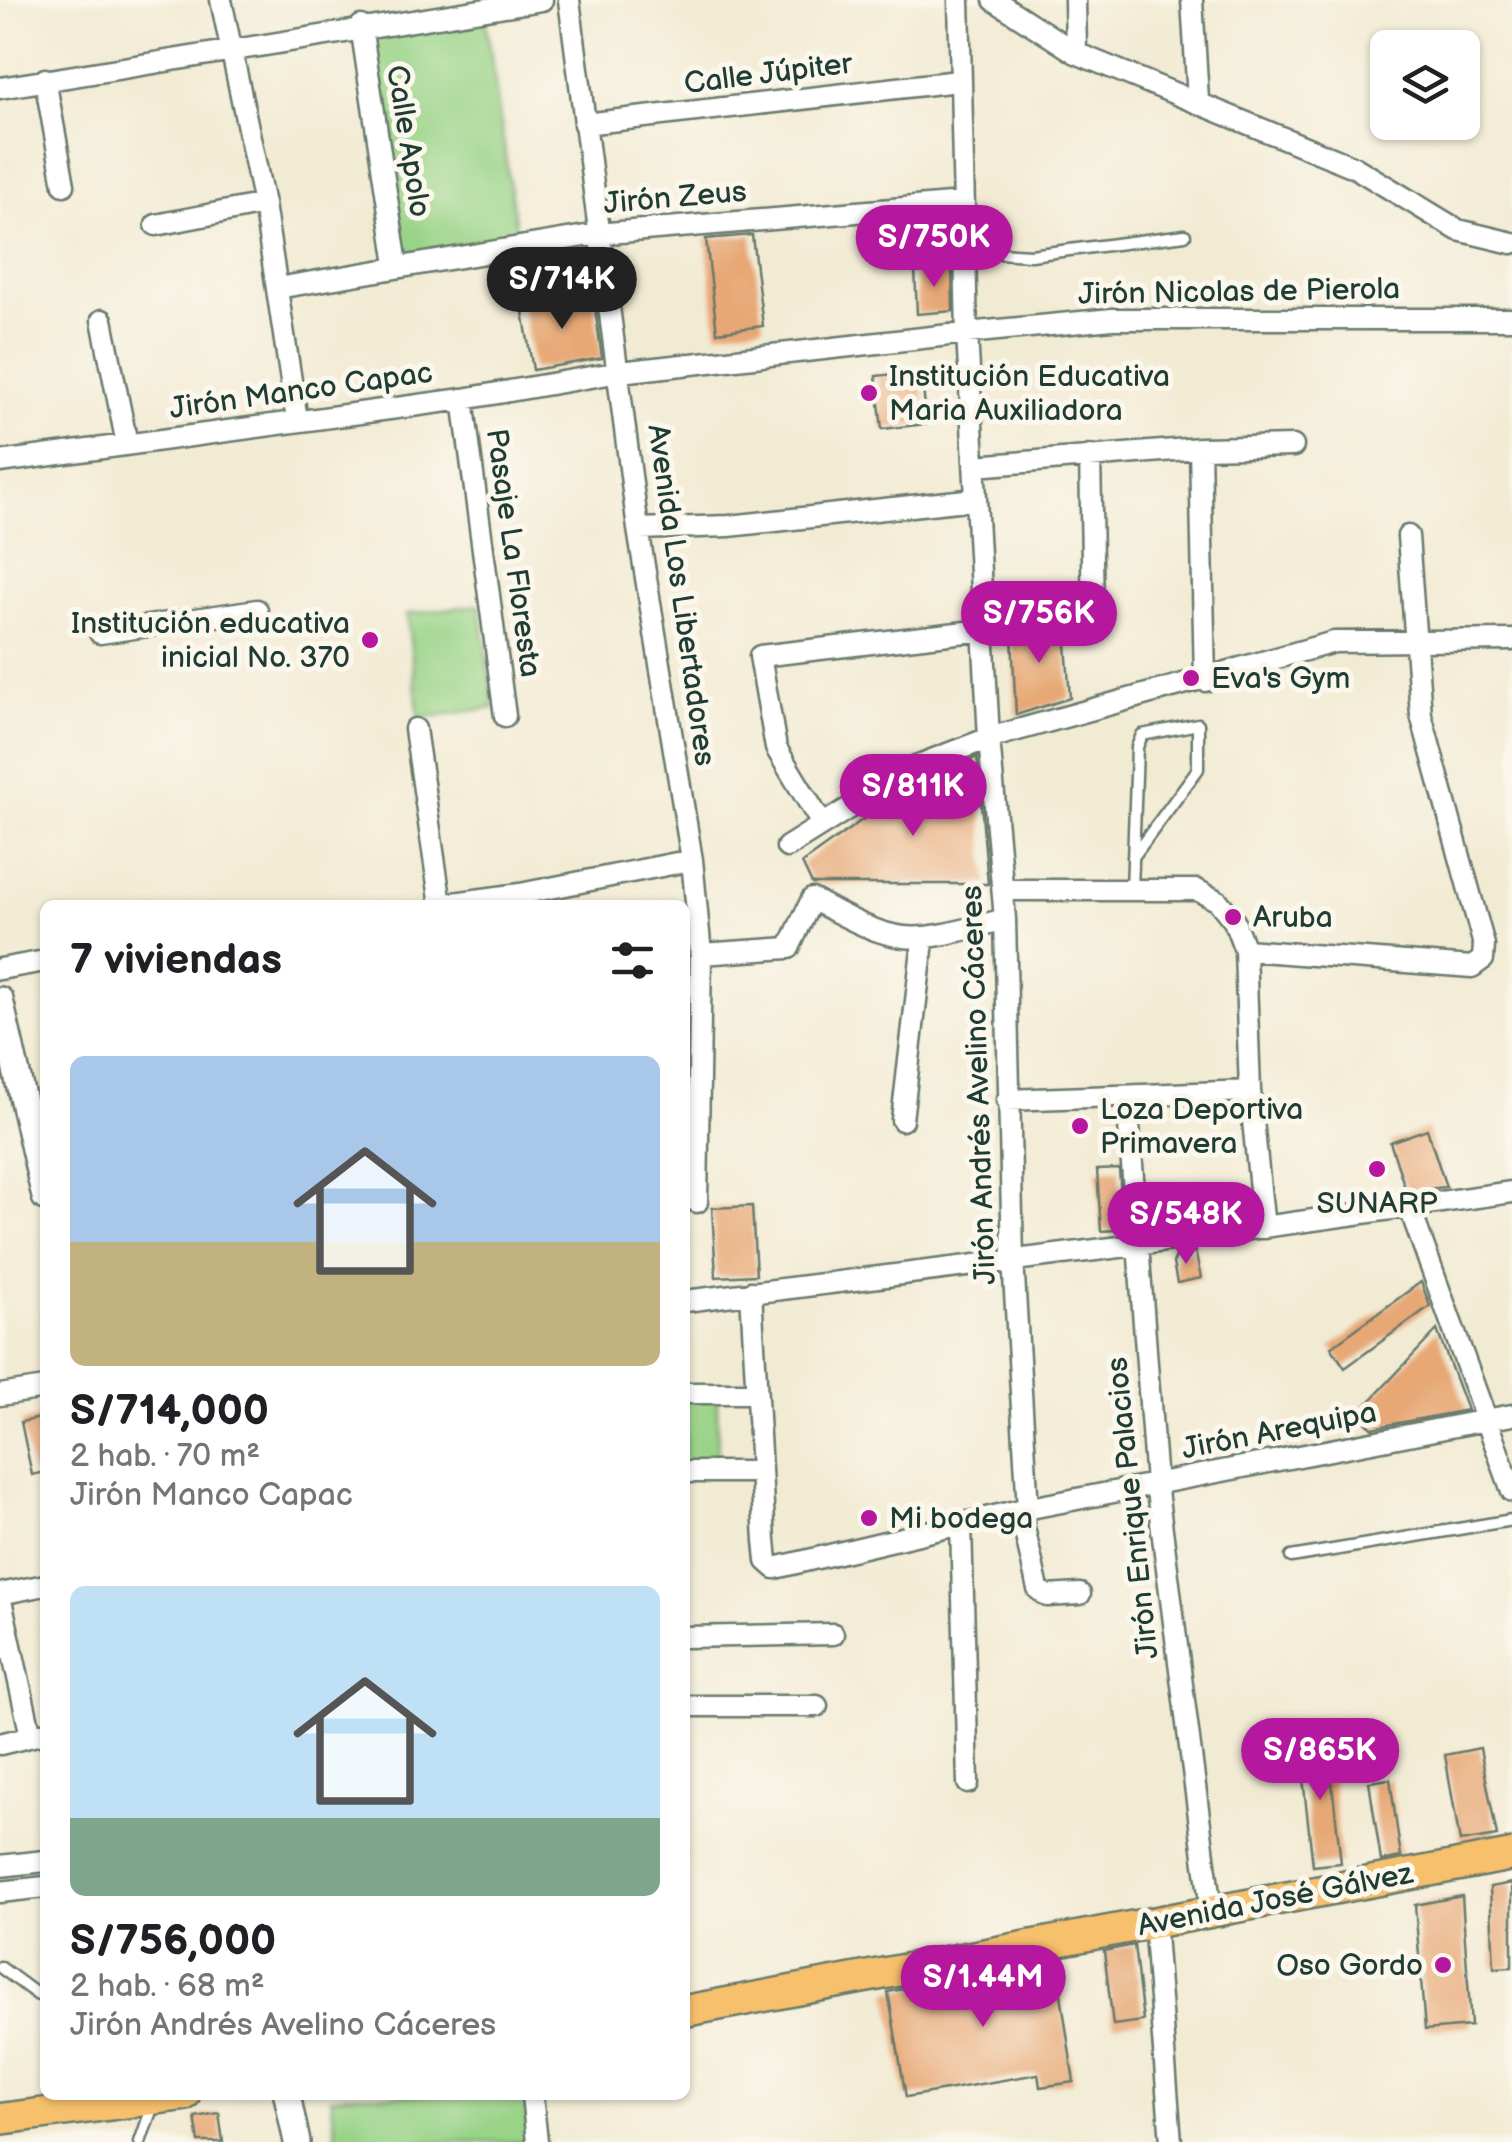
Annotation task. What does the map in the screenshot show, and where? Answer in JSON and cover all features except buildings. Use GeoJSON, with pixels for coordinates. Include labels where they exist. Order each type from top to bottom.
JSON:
{"type":"FeatureCollection","features":[{"type":"Feature","properties":{"kind":"main road","name":"Avenida José Gálvez"},"geometry":{"type":"LineString","coordinates":[[690,2010],[1512,1855]]}},
{"type":"Feature","properties":{"kind":"main road"},"geometry":{"type":"LineString","coordinates":[[0,2119],[153,2100]]}},
{"type":"Feature","properties":{"kind":"street"},"geometry":{"type":"LineString","coordinates":[[221,0],[264,204],[297,420]]}},
{"type":"Feature","properties":{"kind":"street"},"geometry":{"type":"LineString","coordinates":[[0,88],[361,26],[542,0]]}},
{"type":"Feature","properties":{"kind":"street","name":"Avenida Los Libertadores"},"geometry":{"type":"LineString","coordinates":[[569,0],[596,234],[620,372],[638,529],[692,860],[701,954],[696,1202]]}},
{"type":"Feature","properties":{"kind":"street","name":"Jirón Andrés Avelino Cáceres"},"geometry":{"type":"LineString","coordinates":[[959,0],[967,333],[989,738],[1005,919],[1007,1100],[1024,1509],[1038,1589],[1047,1596],[1080,1594]]}},
{"type":"Feature","properties":{"kind":"street"},"geometry":{"type":"LineString","coordinates":[[994,0],[1076,53],[1354,167],[1458,230],[1512,243]]}},
{"type":"Feature","properties":{"kind":"street"},"geometry":{"type":"LineString","coordinates":[[1075,0],[1076,53]]}},
{"type":"Feature","properties":{"kind":"street"},"geometry":{"type":"LineString","coordinates":[[1192,0],[1198,100]]}},
{"type":"Feature","properties":{"kind":"street","name":"Calle Apolo"},"geometry":{"type":"LineString","coordinates":[[361,26],[397,265]]}},
{"type":"Feature","properties":{"kind":"street"},"geometry":{"type":"LineString","coordinates":[[45,79],[64,185]]}},
{"type":"Feature","properties":{"kind":"street","name":"Calle Júpiter"},"geometry":{"type":"LineString","coordinates":[[584,124],[958,81]]}},
{"type":"Feature","properties":{"kind":"street","name":"Jirón Zeus"},"geometry":{"type":"LineString","coordinates":[[277,288],[596,234],[962,203]]}},
{"type":"Feature","properties":{"kind":"street"},"geometry":{"type":"LineString","coordinates":[[156,225],[264,204]]}},
{"type":"Feature","properties":{"kind":"street","name":"Jirón Nicolas de Pierola"},"geometry":{"type":"LineString","coordinates":[[967,333],[1112,319],[1512,319]]}},
{"type":"Feature","properties":{"kind":"street"},"geometry":{"type":"LineString","coordinates":[[102,320],[127,444]]}},
{"type":"Feature","properties":{"kind":"street","name":"Jirón Manco Capac"},"geometry":{"type":"LineString","coordinates":[[0,462],[463,399],[620,372],[967,333]]}},
{"type":"Feature","properties":{"kind":"street","name":"Pasaje La Floresta"},"geometry":{"type":"LineString","coordinates":[[463,399],[505,716]]}},
{"type":"Feature","properties":{"kind":"street"},"geometry":{"type":"LineString","coordinates":[[975,466],[1200,448],[1292,446]]}},
{"type":"Feature","properties":{"kind":"street"},"geometry":{"type":"LineString","coordinates":[[1200,448],[1205,681]]}},
{"type":"Feature","properties":{"kind":"street"},"geometry":{"type":"LineString","coordinates":[[1090,456],[1093,611]]}},
{"type":"Feature","properties":{"kind":"street"},"geometry":{"type":"LineString","coordinates":[[638,529],[729,526],[976,499]]}},
{"type":"Feature","properties":{"kind":"street"},"geometry":{"type":"LineString","coordinates":[[1244,950],[1472,967],[1483,959],[1484,946],[1421,714],[1408,536]]}},
{"type":"Feature","properties":{"kind":"street"},"geometry":{"type":"LineString","coordinates":[[100,633],[256,610]]}},
{"type":"Feature","properties":{"kind":"street"},"geometry":{"type":"LineString","coordinates":[[822,824],[776,748],[760,656],[982,630]]}},
{"type":"Feature","properties":{"kind":"street"},"geometry":{"type":"LineString","coordinates":[[787,848],[916,766],[989,738],[1334,642],[1512,640]]}},
{"type":"Feature","properties":{"kind":"street"},"geometry":{"type":"LineString","coordinates":[[415,730],[439,900]]}},
{"type":"Feature","properties":{"kind":"street"},"geometry":{"type":"LineString","coordinates":[[521,900],[692,860]]}},
{"type":"Feature","properties":{"kind":"street"},"geometry":{"type":"LineString","coordinates":[[1003,890],[1197,890],[1218,900],[1234,921],[1244,950],[1250,1091],[1264,1228]]}},
{"type":"Feature","properties":{"kind":"street"},"geometry":{"type":"LineString","coordinates":[[701,954],[790,948],[812,899],[876,934],[923,940],[1005,919]]}},
{"type":"Feature","properties":{"kind":"street"},"geometry":{"type":"LineString","coordinates":[[902,1120],[923,940]]}},
{"type":"Feature","properties":{"kind":"street"},"geometry":{"type":"LineString","coordinates":[[0,969],[40,962]]}},
{"type":"Feature","properties":{"kind":"street"},"geometry":{"type":"LineString","coordinates":[[0,1000],[40,1175]]}},
{"type":"Feature","properties":{"kind":"street"},"geometry":{"type":"LineString","coordinates":[[1007,1100],[1250,1091]]}},
{"type":"Feature","properties":{"kind":"street","name":"Jirón Enrique Palacios"},"geometry":{"type":"LineString","coordinates":[[1127,1098],[1156,1484],[1211,1910]]}},
{"type":"Feature","properties":{"kind":"street"},"geometry":{"type":"LineString","coordinates":[[690,1300],[1136,1245],[1512,1192]]}},
{"type":"Feature","properties":{"kind":"street"},"geometry":{"type":"LineString","coordinates":[[1410,1206],[1512,1491]]}},
{"type":"Feature","properties":{"kind":"street"},"geometry":{"type":"LineString","coordinates":[[690,1472],[762,1472],[754,1393],[751,1292]]}},
{"type":"Feature","properties":{"kind":"street"},"geometry":{"type":"LineString","coordinates":[[0,1395],[40,1389]]}},
{"type":"Feature","properties":{"kind":"street"},"geometry":{"type":"LineString","coordinates":[[690,1393],[754,1393]]}},
{"type":"Feature","properties":{"kind":"street","name":"Jirón Arequipa"},"geometry":{"type":"LineString","coordinates":[[762,1472],[767,1562],[775,1568],[1024,1509],[1512,1416]]}},
{"type":"Feature","properties":{"kind":"street"},"geometry":{"type":"LineString","coordinates":[[961,1524],[968,1783]]}},
{"type":"Feature","properties":{"kind":"street"},"geometry":{"type":"LineString","coordinates":[[0,1744],[38,1734],[0,1595],[40,1587]]}},
{"type":"Feature","properties":{"kind":"street"},"geometry":{"type":"LineString","coordinates":[[690,1637],[833,1634]]}},
{"type":"Feature","properties":{"kind":"street"},"geometry":{"type":"LineString","coordinates":[[690,1706],[817,1706]]}},
{"type":"Feature","properties":{"kind":"street"},"geometry":{"type":"LineString","coordinates":[[0,1866],[40,1861]]}},
{"type":"Feature","properties":{"kind":"street"},"geometry":{"type":"LineString","coordinates":[[0,1892],[40,1888]]}},
{"type":"Feature","properties":{"kind":"street"},"geometry":{"type":"LineString","coordinates":[[1154,1921],[1171,2142]]}},
{"type":"Feature","properties":{"kind":"street"},"geometry":{"type":"LineString","coordinates":[[288,2100],[297,2142]]}},
{"type":"Feature","properties":{"kind":"street"},"geometry":{"type":"LineString","coordinates":[[533,2100],[537,2142]]}},
{"type":"Feature","properties":{"kind":"lane"},"geometry":{"type":"LineString","coordinates":[[965,251],[1031,255],[1186,235]]}},
{"type":"Feature","properties":{"kind":"lane"},"geometry":{"type":"LineString","coordinates":[[1132,890],[1133,858],[1139,740],[1142,735],[1198,724],[1198,769],[1133,858]]}},
{"type":"Feature","properties":{"kind":"lane"},"geometry":{"type":"LineString","coordinates":[[1292,1558],[1512,1520]]}},
{"type":"Feature","properties":{"kind":"lane"},"geometry":{"type":"LineString","coordinates":[[0,1967],[40,1996]]}},
{"type":"Feature","properties":{"kind":"lane"},"geometry":{"type":"LineString","coordinates":[[140,2142],[168,2100]]}},
{"type":"Feature","properties":{"kind":"green space"},"geometry":{"type":"Polygon","coordinates":[[[485,14],[517,236],[401,256],[364,30],[485,14]]]}},
{"type":"Feature","properties":{"kind":"green space"},"geometry":{"type":"Polygon","coordinates":[[[480,605],[494,708],[419,718],[407,614],[480,605]]]}},
{"type":"Feature","properties":{"kind":"green space"},"geometry":{"type":"Polygon","coordinates":[[[717,1398],[718,1464],[690,1465],[690,1399],[717,1398]]]}},
{"type":"Feature","properties":{"kind":"green space"},"geometry":{"type":"Polygon","coordinates":[[[331,2100],[526,2100],[530,2142],[337,2142],[331,2100]]]}},
{"type":"Feature","properties":{"kind":"place","name":"Institución Educativa Maria Auxiliadora"},"geometry":{"type":"Point","coordinates":[869,393]}},
{"type":"Feature","properties":{"kind":"place","name":"Institución educativa inicial No. 370"},"geometry":{"type":"Point","coordinates":[370,640]}},
{"type":"Feature","properties":{"kind":"place","name":"Eva's Gym"},"geometry":{"type":"Point","coordinates":[1191,678]}},
{"type":"Feature","properties":{"kind":"place","name":"Aruba"},"geometry":{"type":"Point","coordinates":[1233,917]}},
{"type":"Feature","properties":{"kind":"place","name":"Loza Deportiva Primavera"},"geometry":{"type":"Point","coordinates":[1080,1126]}},
{"type":"Feature","properties":{"kind":"place","name":"SUNARP"},"geometry":{"type":"Point","coordinates":[1377,1169]}},
{"type":"Feature","properties":{"kind":"place","name":"Mi bodega"},"geometry":{"type":"Point","coordinates":[869,1518]}},
{"type":"Feature","properties":{"kind":"place","name":"Oso Gordo"},"geometry":{"type":"Point","coordinates":[1443,1965]}}]}
